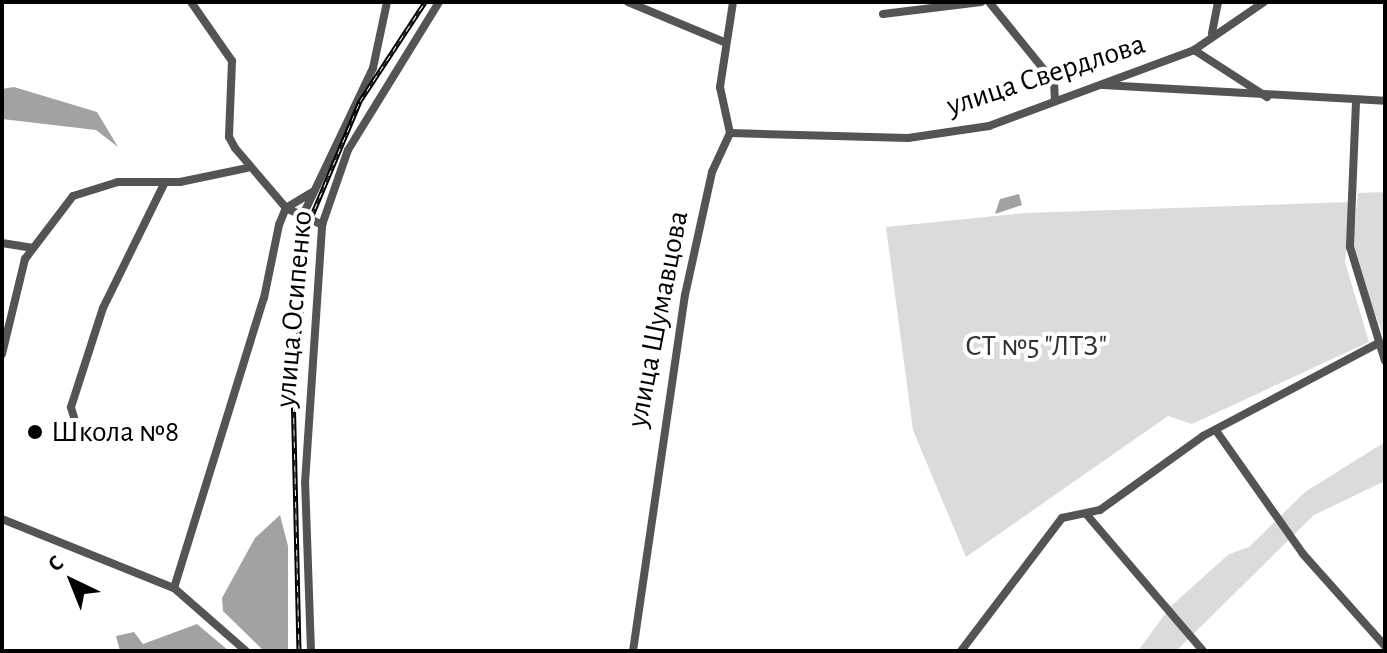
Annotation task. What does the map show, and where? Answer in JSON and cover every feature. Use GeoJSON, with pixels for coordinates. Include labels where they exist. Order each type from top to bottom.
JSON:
{"type":"FeatureCollection","features":[{"type":"Feature","properties":{"kind":"street"},"geometry":{"type":"LineString","coordinates":[[191,2],[232,61],[229,137],[247,168],[286,208],[322,225]]}},
{"type":"Feature","properties":{"kind":"street"},"geometry":{"type":"LineString","coordinates":[[302,217],[373,68],[387,2]]}},
{"type":"Feature","properties":{"kind":"street","name":"улица Осипенко"},"geometry":{"type":"LineString","coordinates":[[311,651],[305,483],[322,225],[365,117],[439,2]]}},
{"type":"Feature","properties":{"kind":"street"},"geometry":{"type":"LineString","coordinates":[[628,2],[724,42]]}},
{"type":"Feature","properties":{"kind":"street"},"geometry":{"type":"LineString","coordinates":[[730,133],[720,87],[724,42],[733,2]]}},
{"type":"Feature","properties":{"kind":"street"},"geometry":{"type":"LineString","coordinates":[[883,14],[981,2]]}},
{"type":"Feature","properties":{"kind":"street"},"geometry":{"type":"LineString","coordinates":[[989,2],[1054,82],[1055,101]]}},
{"type":"Feature","properties":{"kind":"street"},"geometry":{"type":"LineString","coordinates":[[1212,33],[1218,2]]}},
{"type":"Feature","properties":{"kind":"street","name":"улица Свердлова"},"geometry":{"type":"LineString","coordinates":[[730,133],[782,139],[949,134],[1055,101],[1194,50],[1212,33],[1264,2]]}},
{"type":"Feature","properties":{"kind":"street"},"geometry":{"type":"LineString","coordinates":[[1194,50],[1271,100]]}},
{"type":"Feature","properties":{"kind":"street"},"geometry":{"type":"LineString","coordinates":[[1098,85],[1271,100],[1385,101]]}},
{"type":"Feature","properties":{"kind":"street"},"geometry":{"type":"LineString","coordinates":[[1356,102],[1350,247],[1385,361]]}},
{"type":"Feature","properties":{"kind":"street","name":"улица Шумавцова"},"geometry":{"type":"LineString","coordinates":[[633,651],[685,295],[712,172],[730,133]]}},
{"type":"Feature","properties":{"kind":"street"},"geometry":{"type":"LineString","coordinates":[[2,354],[32,248],[86,188],[165,182],[247,168]]}},
{"type":"Feature","properties":{"kind":"street"},"geometry":{"type":"LineString","coordinates":[[80,437],[71,407],[103,308],[165,182]]}},
{"type":"Feature","properties":{"kind":"street","name":"улица Осипенко"},"geometry":{"type":"LineString","coordinates":[[174,588],[286,208],[313,192]]}},
{"type":"Feature","properties":{"kind":"street"},"geometry":{"type":"LineString","coordinates":[[2,243],[32,248]]}},
{"type":"Feature","properties":{"kind":"street"},"geometry":{"type":"LineString","coordinates":[[961,651],[1062,518],[1087,515],[1217,432],[1379,343]]}},
{"type":"Feature","properties":{"kind":"street"},"geometry":{"type":"LineString","coordinates":[[1217,432],[1303,554],[1385,646]]}},
{"type":"Feature","properties":{"kind":"street"},"geometry":{"type":"LineString","coordinates":[[1087,515],[1203,651]]}},
{"type":"Feature","properties":{"kind":"street"},"geometry":{"type":"LineString","coordinates":[[2,519],[174,588],[246,651]]}},
{"type":"Feature","properties":{"kind":"green space"},"geometry":{"type":"Polygon","coordinates":[[[1385,192],[1385,340],[1352,252],[1358,193],[1385,192]]]}},
{"type":"Feature","properties":{"kind":"green space","name":"СТ №5 \"ЛТЗ\""},"geometry":{"type":"Polygon","coordinates":[[[1351,202],[1345,262],[1369,342],[1192,424],[1168,416],[966,557],[913,430],[886,227],[1025,213],[1351,202]]]}},
{"type":"Feature","properties":{"kind":"green space"},"geometry":{"type":"Polygon","coordinates":[[[1385,442],[1385,481],[1314,515],[1176,651],[1138,651],[1171,606],[1229,554],[1249,547],[1305,492],[1385,442]]]}},
{"type":"Feature","properties":{"kind":"shaded area"},"geometry":{"type":"Polygon","coordinates":[[[14,87],[97,112],[118,147],[96,130],[2,119],[2,89],[14,87]]]}},
{"type":"Feature","properties":{"kind":"shaded area"},"geometry":{"type":"Polygon","coordinates":[[[1019,194],[1022,205],[995,214],[1000,199],[1019,194]]]}},
{"type":"Feature","properties":{"kind":"shaded area"},"geometry":{"type":"Polygon","coordinates":[[[280,515],[288,546],[288,651],[264,651],[223,611],[222,598],[255,538],[280,515]]]}},
{"type":"Feature","properties":{"kind":"shaded area"},"geometry":{"type":"Polygon","coordinates":[[[197,624],[229,651],[120,651],[116,636],[134,632],[143,644],[197,624]]]}},
{"type":"Feature","properties":{"kind":"railway"},"geometry":{"type":"LineString","coordinates":[[299,651],[293,393],[310,220],[360,101],[425,2]]}},
{"type":"Feature","properties":{"kind":"place","name":"Школа №8"},"geometry":{"type":"Point","coordinates":[35,432]}}]}
